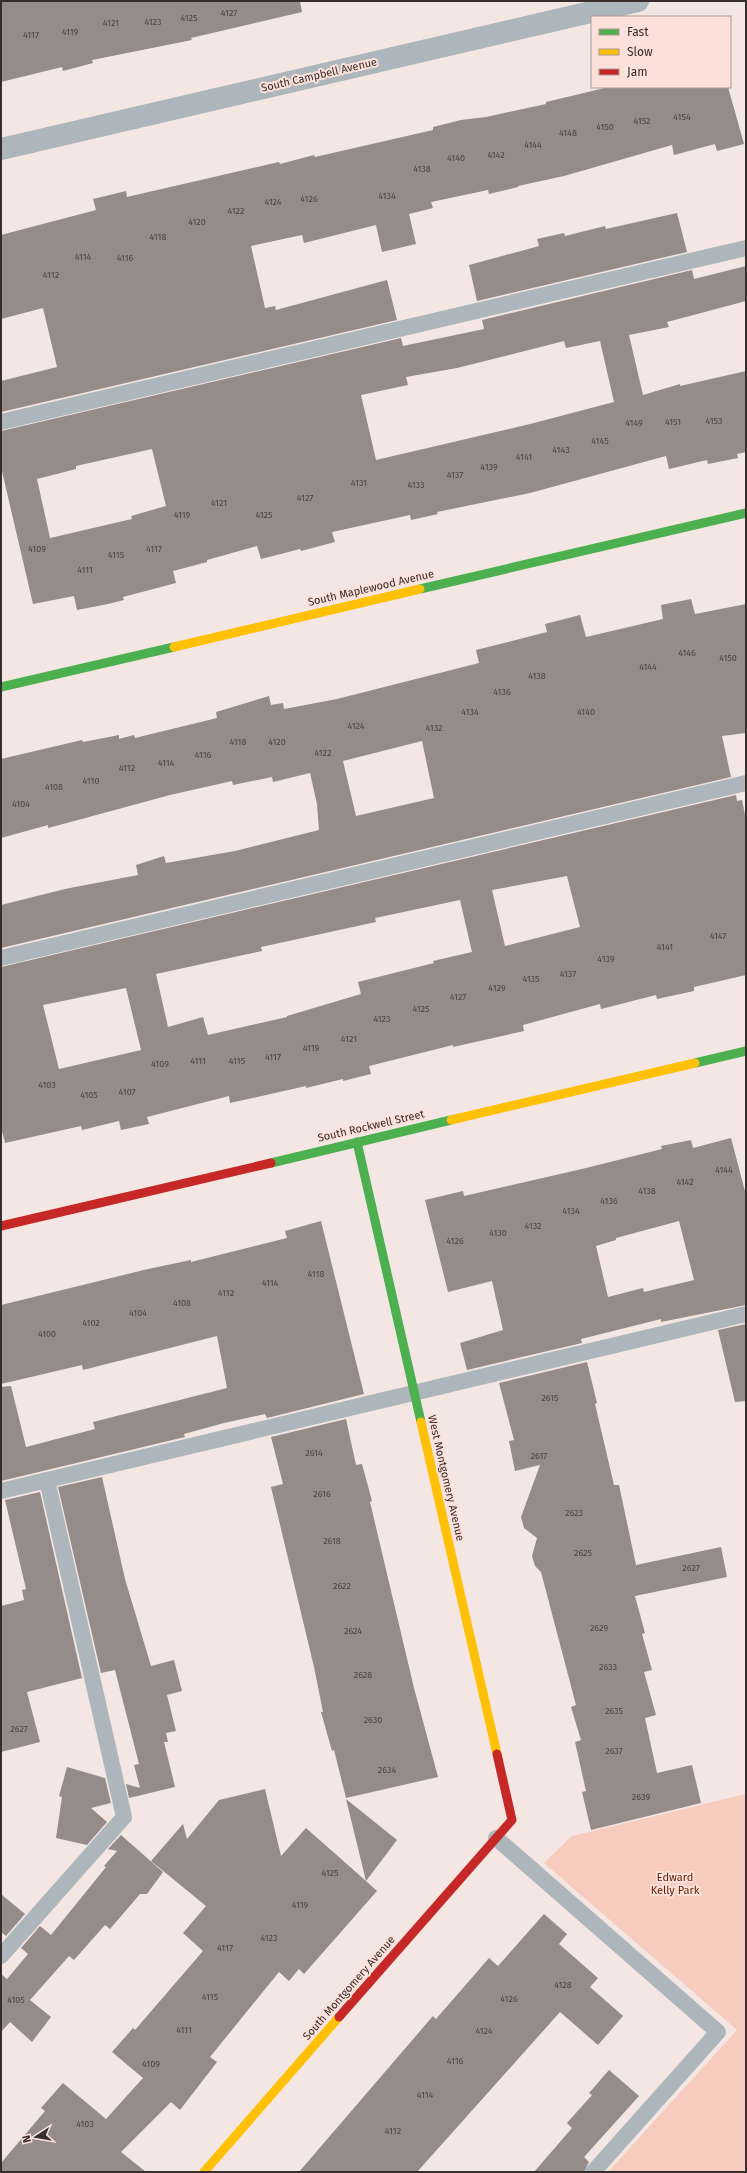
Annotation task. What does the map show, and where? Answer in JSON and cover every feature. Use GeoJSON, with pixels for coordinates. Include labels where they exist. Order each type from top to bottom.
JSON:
{"type":"FeatureCollection","features":[{"type":"Feature","properties":{"kind":"street","name":"South Campbell Avenue"},"geometry":{"type":"LineString","coordinates":[[1,149],[638,1]]}},
{"type":"Feature","properties":{"kind":"street","name":"South Maplewood Avenue"},"geometry":{"type":"LineString","coordinates":[[1,687],[746,513]]}},
{"type":"Feature","properties":{"kind":"street","name":"South Rockwell Street"},"geometry":{"type":"LineString","coordinates":[[1,1226],[746,1051]]}},
{"type":"Feature","properties":{"kind":"street","name":"West Montgomery Avenue"},"geometry":{"type":"LineString","coordinates":[[357,1142],[512,1820]]}},
{"type":"Feature","properties":{"kind":"street","name":"South Montgomery Avenue"},"geometry":{"type":"LineString","coordinates":[[204,2172],[512,1820]]}},
{"type":"Feature","properties":{"kind":"lane"},"geometry":{"type":"LineString","coordinates":[[1,422],[746,248]]}},
{"type":"Feature","properties":{"kind":"lane"},"geometry":{"type":"LineString","coordinates":[[1,958],[746,783]]}},
{"type":"Feature","properties":{"kind":"lane"},"geometry":{"type":"LineString","coordinates":[[1,1491],[746,1314]]}},
{"type":"Feature","properties":{"kind":"lane"},"geometry":{"type":"LineString","coordinates":[[1,1956],[124,1817],[47,1480]]}},
{"type":"Feature","properties":{"kind":"lane"},"geometry":{"type":"LineString","coordinates":[[496,1838],[718,2032],[593,2172]]}},
{"type":"Feature","properties":{"kind":"green space","name":"Edward Kelly Park"},"geometry":{"type":"Polygon","coordinates":[[[746,1794],[746,2172],[608,2172],[737,2030],[544,1863],[572,1836],[746,1794]]]}},
{"type":"Feature","properties":{"kind":"building"},"geometry":{"type":"Polygon","coordinates":[[[1,1],[300,1],[302,12],[191,38],[192,40],[92,60],[93,63],[63,71],[62,67],[1,82],[1,1]]]}},
{"type":"Feature","properties":{"kind":"building"},"geometry":{"type":"Polygon","coordinates":[[[605,88],[728,88],[744,144],[717,151],[715,144],[674,155],[672,145],[564,176],[489,194],[488,190],[431,202],[433,208],[409,214],[416,244],[382,252],[376,225],[304,243],[302,235],[251,246],[265,308],[275,306],[276,310],[387,280],[397,320],[1,412],[1,381],[57,367],[43,308],[1,319],[1,235],[96,210],[93,199],[126,191],[127,197],[279,162],[280,164],[314,155],[315,157],[433,130],[433,127],[461,120],[486,117],[546,104],[546,102],[605,88]]]}},
{"type":"Feature","properties":{"kind":"building"},"geometry":{"type":"Polygon","coordinates":[[[677,213],[687,252],[477,301],[469,265],[539,246],[537,239],[564,233],[565,236],[605,226],[606,229],[677,213]]]}},
{"type":"Feature","properties":{"kind":"building"},"geometry":{"type":"Polygon","coordinates":[[[746,266],[746,301],[667,322],[669,327],[629,335],[643,395],[680,384],[680,386],[746,371],[746,452],[737,454],[738,458],[708,464],[707,460],[669,469],[666,456],[530,493],[437,512],[438,514],[411,520],[410,515],[332,532],[335,542],[301,551],[300,549],[261,559],[257,546],[173,571],[176,583],[123,597],[124,600],[108,604],[77,610],[74,596],[33,604],[1,467],[1,431],[401,338],[403,346],[484,329],[482,320],[692,270],[694,279],[746,266]],[[564,341],[457,368],[406,377],[408,385],[361,395],[376,460],[530,424],[614,402],[600,341],[566,348],[564,341]],[[152,449],[76,466],[76,469],[37,479],[50,538],[132,519],[131,516],[166,506],[152,449]]]}},
{"type":"Feature","properties":{"kind":"building"},"geometry":{"type":"Polygon","coordinates":[[[691,599],[695,614],[746,604],[746,733],[722,736],[731,777],[1,948],[1,905],[65,889],[138,875],[136,865],[164,856],[166,863],[235,851],[319,830],[317,804],[310,773],[273,782],[272,777],[233,785],[232,781],[170,795],[48,828],[48,825],[1,838],[1,759],[82,740],[83,742],[119,735],[119,739],[134,735],[135,738],[217,718],[216,712],[269,696],[271,705],[283,703],[284,709],[337,699],[479,663],[476,650],[547,632],[545,624],[580,615],[586,637],[663,619],[661,605],[691,599]],[[422,741],[343,761],[356,816],[434,798],[422,741]]]}},
{"type":"Feature","properties":{"kind":"building"},"geometry":{"type":"Polygon","coordinates":[[[736,795],[737,801],[742,800],[746,820],[746,975],[694,987],[694,991],[657,999],[656,995],[601,1009],[600,1004],[523,1025],[524,1031],[453,1047],[453,1045],[369,1066],[371,1074],[343,1081],[343,1079],[306,1088],[306,1086],[230,1103],[229,1096],[147,1117],[149,1124],[121,1130],[119,1121],[82,1130],[81,1126],[5,1143],[1,1127],[1,967],[736,795]],[[567,876],[492,890],[505,946],[580,927],[567,876]],[[460,900],[375,918],[376,922],[261,947],[262,951],[156,974],[168,1027],[203,1017],[208,1035],[287,1017],[361,994],[358,982],[434,963],[433,961],[472,952],[460,900]],[[126,988],[43,1005],[59,1069],[141,1050],[126,988]]]}},
{"type":"Feature","properties":{"kind":"building"},"geometry":{"type":"Polygon","coordinates":[[[731,1138],[746,1195],[746,1305],[661,1322],[661,1319],[581,1339],[582,1343],[467,1370],[460,1343],[503,1330],[492,1281],[448,1292],[425,1200],[463,1191],[464,1196],[586,1168],[662,1149],[661,1146],[691,1140],[693,1148],[731,1138]],[[679,1221],[616,1238],[616,1240],[596,1246],[608,1297],[643,1288],[644,1292],[694,1280],[679,1221]]]}},
{"type":"Feature","properties":{"kind":"building"},"geometry":{"type":"Polygon","coordinates":[[[321,1221],[364,1394],[267,1418],[265,1414],[224,1423],[184,1434],[185,1437],[1,1481],[1,1387],[11,1386],[26,1447],[95,1429],[93,1422],[227,1388],[217,1336],[83,1370],[82,1365],[1,1384],[1,1305],[148,1269],[191,1260],[191,1262],[287,1238],[285,1231],[321,1221]]]}},
{"type":"Feature","properties":{"kind":"building"},"geometry":{"type":"Polygon","coordinates":[[[746,1324],[746,1401],[735,1402],[718,1330],[746,1324]]]}},
{"type":"Feature","properties":{"kind":"building"},"geometry":{"type":"Polygon","coordinates":[[[587,1362],[614,1485],[619,1485],[636,1565],[721,1547],[727,1577],[635,1596],[645,1633],[642,1634],[652,1670],[644,1672],[656,1715],[645,1718],[657,1773],[692,1765],[701,1803],[591,1830],[582,1792],[586,1791],[575,1742],[581,1740],[571,1707],[576,1705],[541,1572],[535,1566],[532,1556],[537,1538],[524,1528],[521,1517],[540,1465],[515,1471],[509,1441],[514,1440],[499,1383],[587,1362]]]}},
{"type":"Feature","properties":{"kind":"building"},"geometry":{"type":"Polygon","coordinates":[[[346,1419],[356,1465],[362,1464],[372,1501],[370,1502],[414,1688],[438,1777],[346,1798],[334,1750],[332,1751],[321,1712],[323,1712],[314,1667],[271,1487],[283,1484],[271,1437],[346,1419]]]}},
{"type":"Feature","properties":{"kind":"building"},"geometry":{"type":"Polygon","coordinates":[[[102,1477],[125,1579],[151,1666],[174,1660],[182,1691],[167,1695],[176,1731],[166,1733],[168,1742],[164,1742],[175,1787],[129,1798],[126,1784],[140,1788],[134,1765],[139,1764],[115,1670],[101,1673],[58,1487],[102,1477]]]}},
{"type":"Feature","properties":{"kind":"building"},"geometry":{"type":"Polygon","coordinates":[[[40,1492],[82,1678],[27,1692],[40,1742],[1,1752],[1,1606],[24,1600],[22,1590],[26,1589],[5,1500],[40,1492]]]}},
{"type":"Feature","properties":{"kind":"building"},"geometry":{"type":"Polygon","coordinates":[[[67,1767],[105,1778],[111,1803],[91,1808],[107,1822],[87,1845],[56,1838],[62,1797],[59,1796],[67,1767]]]}},
{"type":"Feature","properties":{"kind":"building"},"geometry":{"type":"Polygon","coordinates":[[[265,1789],[281,1856],[306,1828],[377,1891],[304,1974],[299,1969],[289,1981],[279,1972],[210,2057],[217,2062],[180,2110],[171,2102],[121,2152],[146,2172],[1,2172],[1,2163],[45,2111],[41,2108],[63,2083],[106,2119],[143,2078],[112,2052],[133,2028],[135,2030],[203,1951],[183,1933],[206,1906],[151,1861],[183,1824],[187,1839],[219,1800],[265,1789]]]}},
{"type":"Feature","properties":{"kind":"building"},"geometry":{"type":"Polygon","coordinates":[[[346,1799],[397,1840],[366,1881],[346,1799]]]}},
{"type":"Feature","properties":{"kind":"building"},"geometry":{"type":"Polygon","coordinates":[[[121,1835],[163,1872],[147,1894],[140,1894],[110,1929],[105,1925],[74,1960],[69,1956],[30,2000],[51,2017],[32,2042],[10,2022],[1,2032],[1,1974],[7,1979],[28,1954],[21,1948],[40,1926],[51,1935],[106,1867],[104,1866],[117,1851],[108,1849],[121,1835]]]}},
{"type":"Feature","properties":{"kind":"building"},"geometry":{"type":"Polygon","coordinates":[[[1,1894],[25,1914],[6,1936],[1,1932],[1,1894]]]}},
{"type":"Feature","properties":{"kind":"building"},"geometry":{"type":"Polygon","coordinates":[[[544,1914],[567,1934],[559,1944],[598,1978],[590,1987],[623,2016],[598,2045],[560,2012],[417,2172],[299,2172],[433,2016],[436,2019],[489,1958],[498,1966],[544,1914]]]}},
{"type":"Feature","properties":{"kind":"building"},"geometry":{"type":"Polygon","coordinates":[[[609,2070],[639,2096],[584,2157],[589,2162],[584,2172],[534,2172],[572,2128],[567,2123],[592,2095],[589,2093],[609,2070]]]}},
{"type":"Feature","properties":{"kind":"traffic: fast"},"geometry":{"type":"LineString","coordinates":[[420,589],[746,513]]}},
{"type":"Feature","properties":{"kind":"traffic: fast"},"geometry":{"type":"LineString","coordinates":[[1,687],[174,647]]}},
{"type":"Feature","properties":{"kind":"traffic: fast"},"geometry":{"type":"LineString","coordinates":[[695,1063],[746,1051]]}},
{"type":"Feature","properties":{"kind":"traffic: fast"},"geometry":{"type":"LineString","coordinates":[[271,1163],[451,1120]]}},
{"type":"Feature","properties":{"kind":"traffic: fast"},"geometry":{"type":"LineString","coordinates":[[357,1142],[421,1422]]}},
{"type":"Feature","properties":{"kind":"traffic: slow"},"geometry":{"type":"LineString","coordinates":[[174,647],[420,589]]}},
{"type":"Feature","properties":{"kind":"traffic: slow"},"geometry":{"type":"LineString","coordinates":[[451,1120],[695,1063]]}},
{"type":"Feature","properties":{"kind":"traffic: slow"},"geometry":{"type":"LineString","coordinates":[[421,1422],[497,1754]]}},
{"type":"Feature","properties":{"kind":"traffic: slow"},"geometry":{"type":"LineString","coordinates":[[204,2172],[339,2017]]}},
{"type":"Feature","properties":{"kind":"traffic: jam"},"geometry":{"type":"LineString","coordinates":[[1,1226],[271,1163]]}},
{"type":"Feature","properties":{"kind":"traffic: jam"},"geometry":{"type":"LineString","coordinates":[[339,2017],[512,1820],[497,1754]]}}]}
